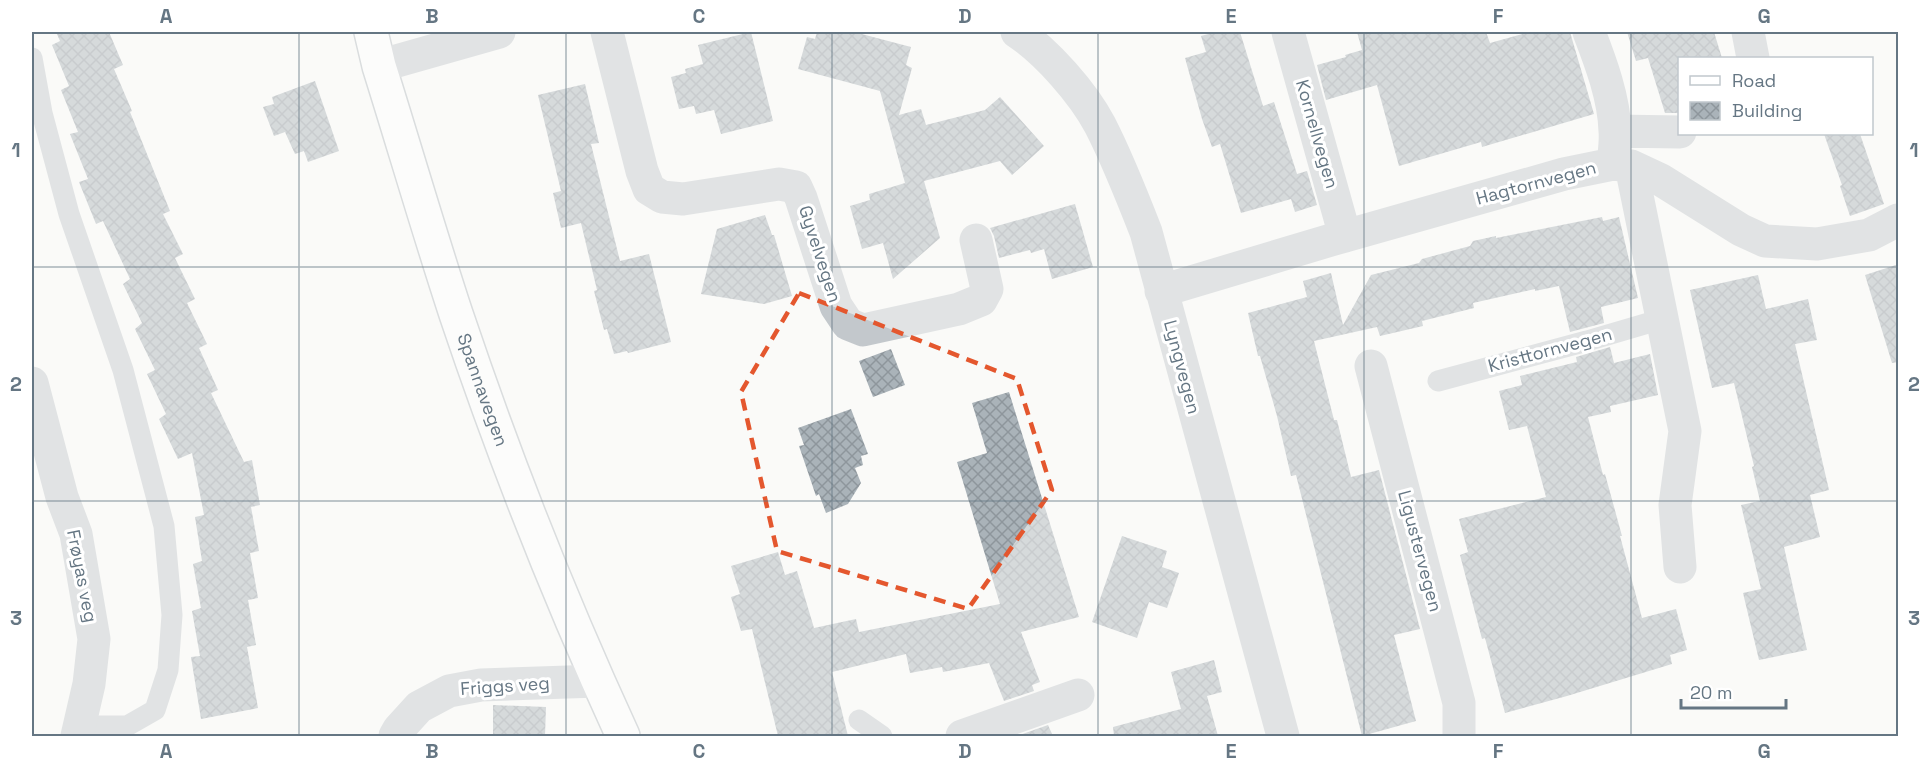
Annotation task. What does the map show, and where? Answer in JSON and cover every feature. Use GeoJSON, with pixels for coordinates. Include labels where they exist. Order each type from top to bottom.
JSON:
{"type":"FeatureCollection","features":[{"type":"Feature","properties":{"kind":"main road","name":"Spannavegen"},"geometry":{"type":"LineString","coordinates":[[370,32],[456,314],[514,476],[623,736]]}},
{"type":"Feature","properties":{"kind":"street"},"geometry":{"type":"LineString","coordinates":[[379,66],[499,32]]}},
{"type":"Feature","properties":{"kind":"street","name":"Gyvelvegen"},"geometry":{"type":"LineString","coordinates":[[607,32],[642,171],[649,189],[662,197],[683,199],[779,184],[796,187],[836,306],[848,324],[864,330],[959,309],[981,300],[987,289],[976,240]]}},
{"type":"Feature","properties":{"kind":"street","name":"Lyngvegen"},"geometry":{"type":"LineString","coordinates":[[1017,32],[1026,37],[1066,76],[1099,123],[1126,181],[1146,232],[1283,736]]}},
{"type":"Feature","properties":{"kind":"street","name":"Kornellvegen"},"geometry":{"type":"LineString","coordinates":[[1288,32],[1345,236]]}},
{"type":"Feature","properties":{"kind":"street"},"geometry":{"type":"LineString","coordinates":[[1590,32],[1610,97],[1622,165],[1662,319],[1685,431],[1675,505],[1680,567]]}},
{"type":"Feature","properties":{"kind":"street"},"geometry":{"type":"LineString","coordinates":[[1748,32],[1753,57]]}},
{"type":"Feature","properties":{"kind":"street"},"geometry":{"type":"LineString","coordinates":[[1615,131],[1678,132]]}},
{"type":"Feature","properties":{"kind":"street"},"geometry":{"type":"LineString","coordinates":[[1622,165],[1661,180],[1741,231],[1765,241],[1817,244],[1869,235],[1899,220]]}},
{"type":"Feature","properties":{"kind":"street","name":"Hagtornvegen"},"geometry":{"type":"LineString","coordinates":[[1161,291],[1564,174],[1622,165]]}},
{"type":"Feature","properties":{"kind":"street","name":"Ligustervegen"},"geometry":{"type":"LineString","coordinates":[[1371,366],[1459,703],[1458,736]]}},
{"type":"Feature","properties":{"kind":"street","name":"Frøyas veg"},"geometry":{"type":"LineString","coordinates":[[32,383],[62,496],[76,534],[94,639],[89,684],[78,731]]}},
{"type":"Feature","properties":{"kind":"street","name":"Friggs veg"},"geometry":{"type":"LineString","coordinates":[[395,736],[419,707],[449,691],[481,686],[598,681]]}},
{"type":"Feature","properties":{"kind":"street"},"geometry":{"type":"LineString","coordinates":[[962,736],[1078,695]]}},
{"type":"Feature","properties":{"kind":"lane"},"geometry":{"type":"LineString","coordinates":[[32,57],[42,113],[69,214],[123,370],[164,526],[172,615],[168,670],[155,710],[127,726],[78,731]]}},
{"type":"Feature","properties":{"kind":"lane","name":"Kristtornvegen"},"geometry":{"type":"LineString","coordinates":[[1438,381],[1662,319]]}},
{"type":"Feature","properties":{"kind":"lane"},"geometry":{"type":"LineString","coordinates":[[859,720],[882,736]]}},
{"type":"Feature","properties":{"kind":"highlighted area"},"geometry":{"type":"Polygon","coordinates":[[[799,293],[1017,379],[1052,490],[968,609],[777,551],[741,392],[799,293]]]}},
{"type":"Feature","properties":{"kind":"building"},"geometry":{"type":"Polygon","coordinates":[[[56,32],[109,32],[123,65],[114,69],[170,211],[163,214],[183,254],[175,258],[195,299],[187,303],[207,344],[199,348],[218,390],[211,393],[244,462],[252,460],[260,505],[251,507],[259,551],[250,553],[258,598],[248,600],[256,645],[247,647],[258,708],[201,719],[191,657],[200,656],[192,611],[201,608],[193,564],[202,561],[195,517],[204,515],[192,453],[178,459],[159,419],[166,414],[147,374],[155,370],[135,329],[142,323],[123,284],[130,279],[103,221],[96,224],[79,182],[88,179],[70,134],[78,132],[61,90],[69,86],[52,45],[60,41],[56,32]]]}},
{"type":"Feature","properties":{"kind":"building"},"geometry":{"type":"Polygon","coordinates":[[[751,32],[773,121],[721,134],[714,110],[696,114],[694,106],[679,109],[671,77],[686,73],[685,69],[703,64],[698,45],[751,32]]]}},
{"type":"Feature","properties":{"kind":"building"},"geometry":{"type":"Polygon","coordinates":[[[817,32],[854,32],[911,47],[906,65],[912,68],[899,115],[921,109],[926,125],[985,110],[1000,97],[1044,146],[1012,175],[1000,161],[924,181],[940,238],[893,279],[883,243],[862,249],[850,206],[870,200],[869,194],[905,183],[880,91],[798,69],[807,37],[815,39],[817,32]]]}},
{"type":"Feature","properties":{"kind":"building"},"geometry":{"type":"Polygon","coordinates":[[[1216,32],[1240,32],[1263,106],[1274,102],[1297,174],[1307,171],[1317,205],[1295,212],[1291,199],[1241,213],[1220,144],[1212,147],[1185,58],[1206,52],[1201,36],[1216,32]]]}},
{"type":"Feature","properties":{"kind":"building"},"geometry":{"type":"Polygon","coordinates":[[[1357,32],[1486,32],[1490,43],[1530,32],[1570,32],[1594,114],[1482,147],[1481,142],[1399,166],[1377,85],[1326,100],[1317,65],[1362,50],[1357,32]]]}},
{"type":"Feature","properties":{"kind":"building"},"geometry":{"type":"Polygon","coordinates":[[[1627,32],[1714,32],[1722,57],[1678,57],[1678,113],[1665,113],[1648,58],[1636,61],[1627,32]]]}},
{"type":"Feature","properties":{"kind":"building"},"geometry":{"type":"Polygon","coordinates":[[[315,81],[339,151],[308,162],[304,151],[295,154],[285,132],[274,136],[263,107],[274,104],[272,97],[315,81]]]}},
{"type":"Feature","properties":{"kind":"building"},"geometry":{"type":"Polygon","coordinates":[[[585,84],[599,143],[591,144],[620,261],[649,254],[671,342],[628,353],[627,351],[614,354],[607,329],[604,330],[594,291],[597,290],[581,223],[561,228],[553,193],[561,191],[538,95],[585,84]]]}},
{"type":"Feature","properties":{"kind":"building"},"geometry":{"type":"Polygon","coordinates":[[[1824,135],[1860,135],[1884,204],[1850,216],[1840,186],[1842,185],[1824,135]]]}},
{"type":"Feature","properties":{"kind":"building"},"geometry":{"type":"Polygon","coordinates":[[[1075,204],[1093,267],[1052,279],[1044,249],[999,258],[990,228],[1075,204]]]}},
{"type":"Feature","properties":{"kind":"building"},"geometry":{"type":"Polygon","coordinates":[[[765,215],[772,235],[774,235],[792,296],[764,304],[701,294],[717,229],[765,215]]]}},
{"type":"Feature","properties":{"kind":"building"},"geometry":{"type":"Polygon","coordinates":[[[1602,217],[1603,221],[1619,217],[1638,298],[1601,307],[1604,323],[1570,332],[1559,286],[1473,303],[1474,308],[1422,321],[1423,326],[1380,336],[1377,327],[1314,341],[1351,477],[1379,470],[1420,629],[1394,635],[1416,721],[1362,736],[1296,475],[1291,476],[1248,313],[1307,297],[1303,281],[1331,273],[1343,325],[1371,275],[1419,263],[1422,259],[1470,246],[1473,241],[1602,217]]]}},
{"type":"Feature","properties":{"kind":"building"},"geometry":{"type":"Polygon","coordinates":[[[1899,264],[1899,362],[1892,363],[1865,275],[1899,264]]]}},
{"type":"Feature","properties":{"kind":"building"},"geometry":{"type":"Polygon","coordinates":[[[1758,275],[1766,309],[1808,299],[1817,340],[1795,344],[1829,490],[1810,495],[1820,537],[1784,547],[1807,650],[1759,660],[1743,593],[1761,589],[1741,505],[1760,501],[1752,467],[1754,466],[1734,383],[1712,388],[1690,290],[1758,275]]]}},
{"type":"Feature","properties":{"kind":"building"},"geometry":{"type":"Polygon","coordinates":[[[1610,347],[1614,363],[1650,354],[1658,395],[1610,406],[1611,412],[1588,417],[1622,536],[1620,536],[1642,618],[1676,609],[1687,650],[1670,655],[1672,664],[1505,713],[1485,638],[1482,639],[1460,555],[1468,552],[1459,519],[1546,497],[1527,426],[1509,430],[1499,391],[1522,385],[1520,376],[1577,362],[1576,357],[1610,347]]]}},
{"type":"Feature","properties":{"kind":"building"},"geometry":{"type":"Polygon","coordinates":[[[891,349],[905,385],[873,397],[859,361],[891,349]]]}},
{"type":"Feature","properties":{"kind":"building"},"geometry":{"type":"Polygon","coordinates":[[[1009,392],[1079,617],[1021,632],[1040,682],[1032,685],[1034,691],[1004,701],[989,663],[943,672],[942,667],[910,673],[906,654],[832,672],[848,736],[778,736],[752,629],[741,631],[731,597],[740,594],[731,566],[778,552],[785,575],[797,571],[814,628],[856,619],[859,632],[1000,604],[957,462],[987,453],[972,403],[1009,392]]]}},
{"type":"Feature","properties":{"kind":"building"},"geometry":{"type":"Polygon","coordinates":[[[851,409],[868,454],[861,456],[863,465],[855,468],[861,483],[848,504],[826,513],[819,494],[816,496],[799,446],[804,445],[798,428],[851,409]]]}},
{"type":"Feature","properties":{"kind":"building"},"geometry":{"type":"Polygon","coordinates":[[[1122,536],[1167,551],[1162,567],[1179,573],[1167,608],[1149,602],[1137,638],[1092,622],[1122,536]]]}},
{"type":"Feature","properties":{"kind":"building"},"geometry":{"type":"Polygon","coordinates":[[[1214,660],[1222,692],[1207,696],[1218,736],[1114,736],[1113,727],[1181,709],[1171,672],[1214,660]]]}},
{"type":"Feature","properties":{"kind":"building"},"geometry":{"type":"Polygon","coordinates":[[[493,705],[546,707],[545,736],[493,736],[493,705]]]}},
{"type":"Feature","properties":{"kind":"building"},"geometry":{"type":"Polygon","coordinates":[[[1048,725],[1053,736],[1017,736],[1048,725]]]}}]}
